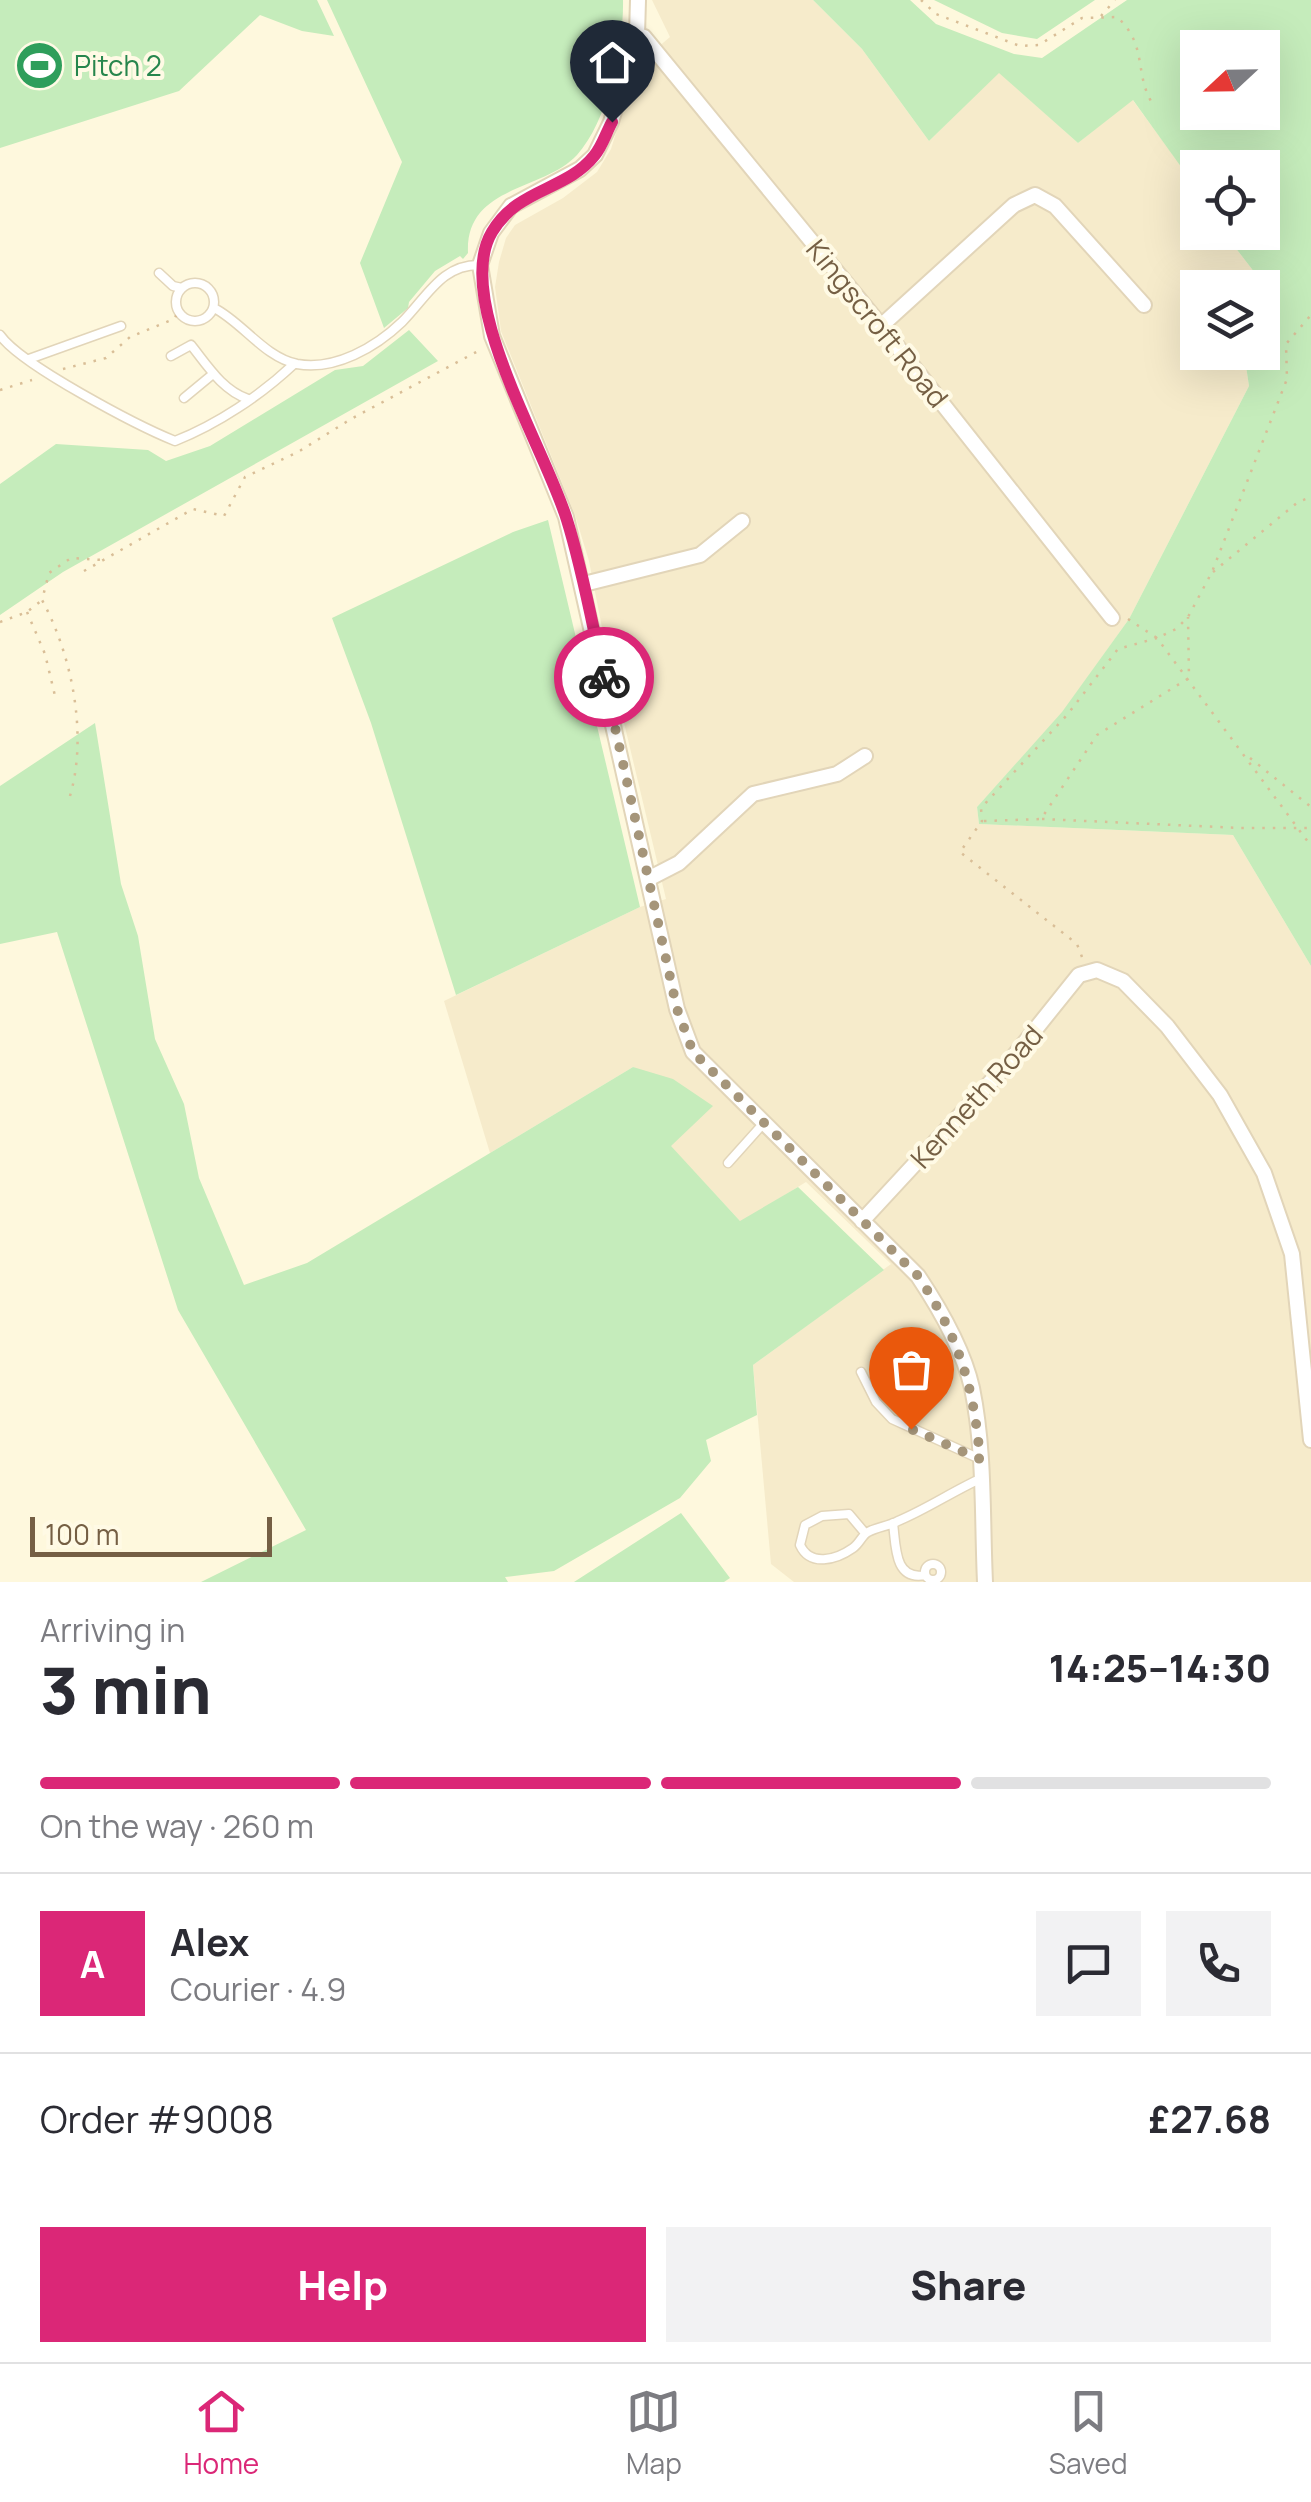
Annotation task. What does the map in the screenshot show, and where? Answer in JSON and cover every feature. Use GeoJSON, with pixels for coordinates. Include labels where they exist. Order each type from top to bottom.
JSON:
{"type":"FeatureCollection","features":[{"type":"Feature","properties":{"kind":"street"},"geometry":{"type":"LineString","coordinates":[[638,0],[637,35],[612,122],[595,155],[580,169],[511,206],[491,233],[480,265],[496,344],[566,517],[677,1009],[693,1052],[918,1276],[950,1332],[972,1386],[982,1478],[985,1582]]}},
{"type":"Feature","properties":{"kind":"street","name":"Kingscroft Road"},"geometry":{"type":"LineString","coordinates":[[637,35],[644,37],[664,60],[881,326],[1112,618]]}},
{"type":"Feature","properties":{"kind":"street"},"geometry":{"type":"LineString","coordinates":[[881,326],[1014,205],[1035,195],[1055,206],[1144,305]]}},
{"type":"Feature","properties":{"kind":"street"},"geometry":{"type":"LineString","coordinates":[[584,584],[700,555],[742,521]]}},
{"type":"Feature","properties":{"kind":"street"},"geometry":{"type":"LineString","coordinates":[[648,879],[679,863],[752,794],[837,774],[865,756]]}},
{"type":"Feature","properties":{"kind":"street"},"geometry":{"type":"LineString","coordinates":[[1088,972],[1097,970],[1123,981],[1168,1026],[1220,1095],[1264,1174],[1292,1254],[1311,1440]]}},
{"type":"Feature","properties":{"kind":"street","name":"Kenneth Road"},"geometry":{"type":"LineString","coordinates":[[862,1221],[1010,1061],[1079,975],[1088,972]]}},
{"type":"Feature","properties":{"kind":"lane"},"geometry":{"type":"LineString","coordinates":[[214,308],[294,364],[319,364],[347,359],[399,325],[440,278],[464,265],[480,265]]}},
{"type":"Feature","properties":{"kind":"lane"},"geometry":{"type":"LineString","coordinates":[[159,273],[182,288]]}},
{"type":"Feature","properties":{"kind":"lane"},"geometry":{"type":"LineString","coordinates":[[193,282],[206,285],[214,295],[214,308],[201,320],[188,320],[178,311],[176,299],[182,288],[193,282]]}},
{"type":"Feature","properties":{"kind":"lane"},"geometry":{"type":"LineString","coordinates":[[29,358],[120,326]]}},
{"type":"Feature","properties":{"kind":"lane"},"geometry":{"type":"LineString","coordinates":[[0,335],[47,372],[140,426],[176,441],[204,429],[277,380],[294,364]]}},
{"type":"Feature","properties":{"kind":"lane"},"geometry":{"type":"LineString","coordinates":[[171,356],[190,345],[236,395],[248,398]]}},
{"type":"Feature","properties":{"kind":"lane"},"geometry":{"type":"LineString","coordinates":[[184,398],[214,374]]}},
{"type":"Feature","properties":{"kind":"lane"},"geometry":{"type":"LineString","coordinates":[[728,1164],[762,1124]]}},
{"type":"Feature","properties":{"kind":"lane"},"geometry":{"type":"LineString","coordinates":[[861,1372],[876,1402],[892,1419],[980,1459]]}},
{"type":"Feature","properties":{"kind":"lane"},"geometry":{"type":"LineString","coordinates":[[865,1532],[849,1514],[822,1516],[805,1525],[800,1545],[804,1555],[821,1560],[855,1547],[865,1532],[893,1524],[982,1478]]}},
{"type":"Feature","properties":{"kind":"lane"},"geometry":{"type":"LineString","coordinates":[[893,1524],[898,1558],[905,1574],[926,1575]]}},
{"type":"Feature","properties":{"kind":"path"},"geometry":{"type":"LineString","coordinates":[[921,0],[949,20],[1020,46],[1039,45],[1082,18],[1117,16],[1133,32],[1146,94],[1154,106]]}},
{"type":"Feature","properties":{"kind":"path"},"geometry":{"type":"LineString","coordinates":[[1100,18],[1115,0]]}},
{"type":"Feature","properties":{"kind":"path"},"geometry":{"type":"LineString","coordinates":[[0,390],[47,372],[106,358],[130,338],[174,318],[178,311]]}},
{"type":"Feature","properties":{"kind":"path"},"geometry":{"type":"LineString","coordinates":[[1088,972],[1078,944],[960,852],[982,821],[981,808],[1067,715],[1118,648],[1157,638],[1188,618],[1212,572],[1286,379],[1286,344],[1311,315]]}},
{"type":"Feature","properties":{"kind":"path"},"geometry":{"type":"LineString","coordinates":[[84,571],[193,509],[224,516],[245,478],[470,354],[496,344]]}},
{"type":"Feature","properties":{"kind":"path"},"geometry":{"type":"LineString","coordinates":[[1212,572],[1298,502],[1311,497]]}},
{"type":"Feature","properties":{"kind":"path"},"geometry":{"type":"LineString","coordinates":[[0,622],[27,612],[42,600],[49,573],[71,558],[104,560]]}},
{"type":"Feature","properties":{"kind":"path"},"geometry":{"type":"LineString","coordinates":[[42,600],[68,671],[77,720],[76,776],[70,796]]}},
{"type":"Feature","properties":{"kind":"path"},"geometry":{"type":"LineString","coordinates":[[27,612],[45,654],[56,700]]}},
{"type":"Feature","properties":{"kind":"path"},"geometry":{"type":"LineString","coordinates":[[1112,618],[1128,620],[1157,638],[1311,846]]}},
{"type":"Feature","properties":{"kind":"path"},"geometry":{"type":"LineString","coordinates":[[1188,618],[1189,678]]}},
{"type":"Feature","properties":{"kind":"path"},"geometry":{"type":"LineString","coordinates":[[1040,819],[1097,735],[1189,678]]}},
{"type":"Feature","properties":{"kind":"path"},"geometry":{"type":"LineString","coordinates":[[1244,754],[1311,807]]}},
{"type":"Feature","properties":{"kind":"path"},"geometry":{"type":"LineString","coordinates":[[982,821],[1040,819],[1311,828]]}},
{"type":"Feature","properties":{"kind":"shaded area"},"geometry":{"type":"Polygon","coordinates":[[[652,0],[813,0],[862,49],[929,141],[999,72],[1078,143],[1132,99],[1180,165],[1180,250],[1237,250],[1253,270],[1180,270],[1180,370],[1247,370],[1249,386],[1129,619],[1062,713],[977,807],[979,824],[1233,835],[1311,966],[1311,1582],[794,1582],[771,1564],[753,1365],[891,1264],[806,1182],[741,1222],[670,1146],[712,1106],[633,1067],[490,1153],[444,1001],[640,907],[666,899],[589,561],[575,515],[501,331],[495,287],[506,238],[515,225],[563,198],[597,172],[611,149],[637,65],[670,37],[652,0]]]}},
{"type":"Feature","properties":{"kind":"green space"},"geometry":{"type":"Polygon","coordinates":[[[0,0],[317,0],[334,36],[302,31],[260,15],[179,91],[0,148],[0,0]]]}},
{"type":"Feature","properties":{"kind":"green space"},"geometry":{"type":"Polygon","coordinates":[[[327,0],[623,0],[621,38],[612,82],[588,140],[563,167],[492,202],[479,214],[470,231],[468,253],[463,259],[460,256],[435,271],[408,308],[384,328],[360,263],[402,162],[327,0]]]}},
{"type":"Feature","properties":{"kind":"green space"},"geometry":{"type":"Polygon","coordinates":[[[813,0],[910,0],[936,24],[1014,54],[1042,58],[1127,0],[1311,0],[1311,966],[1233,835],[979,824],[977,807],[1062,712],[1129,619],[1249,386],[1247,370],[1280,370],[1280,270],[1253,270],[1237,250],[1280,250],[1280,150],[1180,150],[1180,165],[1133,100],[1078,143],[999,73],[929,141],[862,49],[813,0]]]}},
{"type":"Feature","properties":{"kind":"green space"},"geometry":{"type":"Polygon","coordinates":[[[934,0],[1095,0],[1037,39],[1002,33],[934,0]]]}},
{"type":"Feature","properties":{"kind":"green space"},"geometry":{"type":"Polygon","coordinates":[[[409,330],[438,361],[63,572],[0,615],[0,484],[56,444],[148,450],[166,461],[210,446],[335,370],[363,366],[409,330]]]}},
{"type":"Feature","properties":{"kind":"green space"},"geometry":{"type":"Polygon","coordinates":[[[548,520],[640,907],[456,995],[371,723],[332,618],[513,532],[548,520]]]}},
{"type":"Feature","properties":{"kind":"green space"},"geometry":{"type":"Polygon","coordinates":[[[95,723],[121,884],[138,936],[155,1039],[184,1104],[199,1178],[244,1285],[307,1263],[633,1067],[673,1079],[713,1106],[671,1146],[740,1221],[798,1187],[884,1270],[753,1365],[757,1415],[706,1440],[711,1461],[680,1498],[554,1571],[505,1577],[508,1582],[201,1582],[306,1530],[178,1310],[57,932],[0,944],[0,786],[95,723]]]}},
{"type":"Feature","properties":{"kind":"green space"},"geometry":{"type":"Polygon","coordinates":[[[681,1513],[730,1578],[724,1582],[574,1582],[681,1513]]]}},
{"type":"Feature","properties":{"kind":"way so far"},"geometry":{"type":"LineString","coordinates":[[604,677],[677,1009],[693,1052],[918,1276],[962,1355],[972,1386],[980,1459],[911,1429]]}},
{"type":"Feature","properties":{"kind":"place","name":"Pitch 2"},"geometry":{"type":"Point","coordinates":[39,65]}},
{"type":"Feature","properties":{"kind":"route"},"geometry":{"type":"LineString","coordinates":[[604,677],[566,517],[492,336],[480,265],[491,233],[511,206],[580,169],[595,155],[612,122]]}}]}
